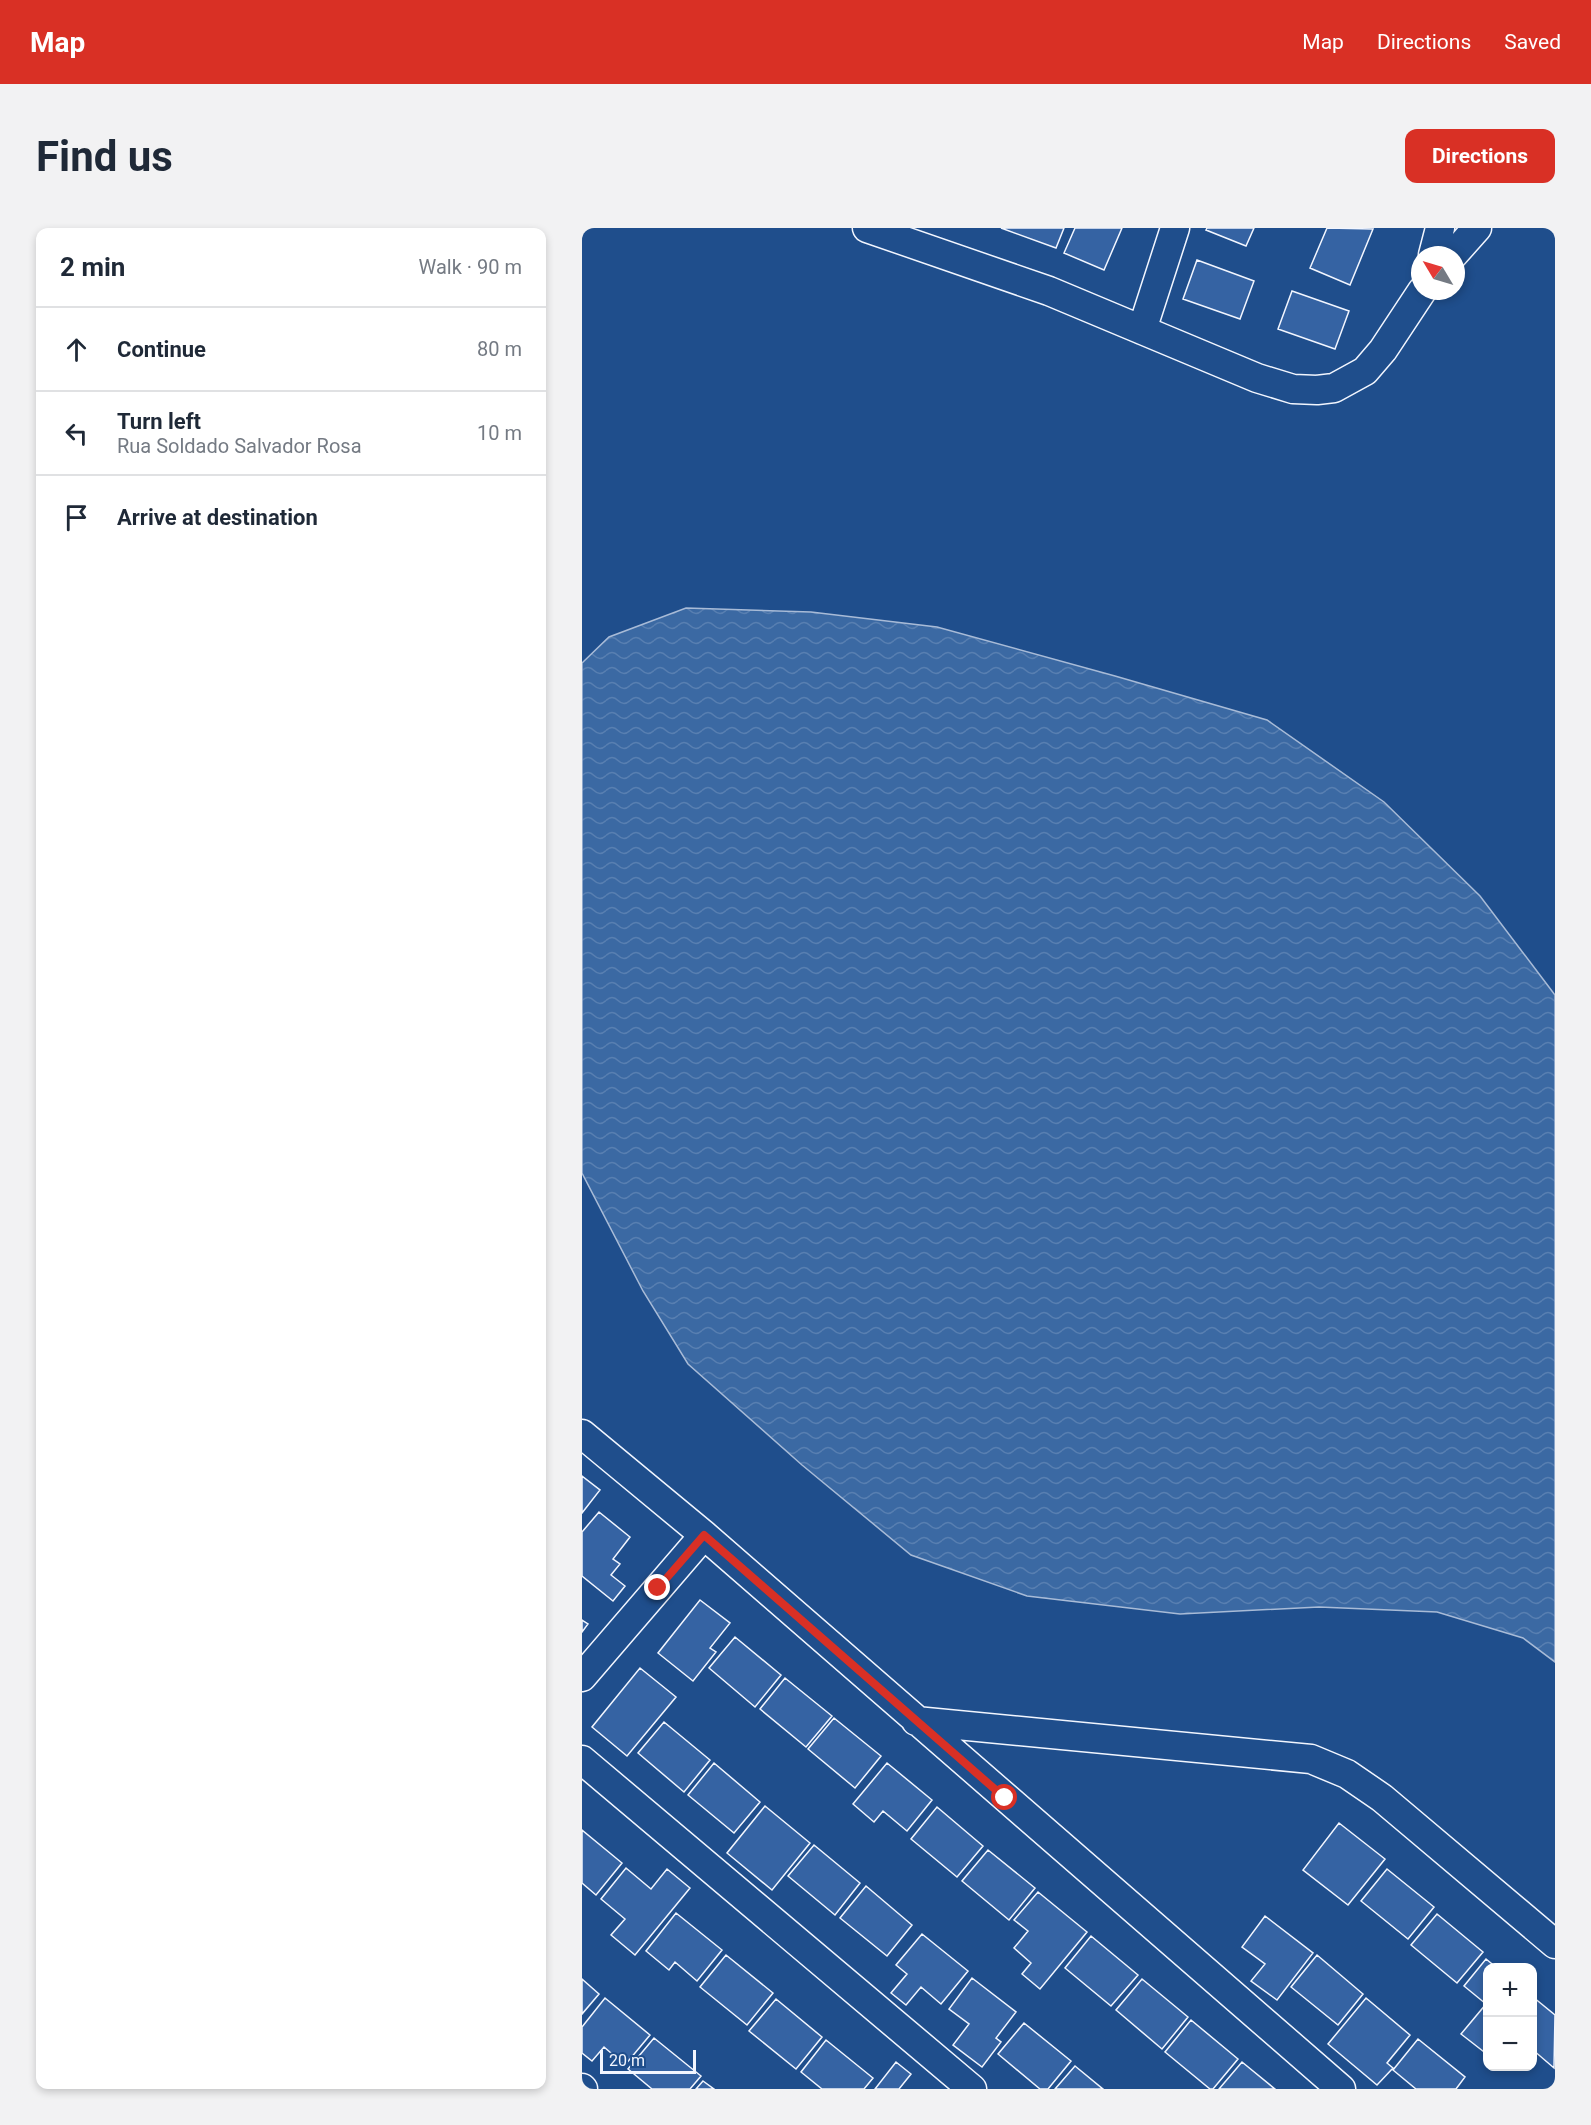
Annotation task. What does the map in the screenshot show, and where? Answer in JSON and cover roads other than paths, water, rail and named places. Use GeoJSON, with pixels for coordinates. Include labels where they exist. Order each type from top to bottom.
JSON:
{"type":"FeatureCollection","features":[{"type":"Feature","properties":{"kind":"street"},"geometry":{"type":"LineString","coordinates":[[867,228],[1049,291],[1257,378],[1293,389],[1334,388],[1365,371],[1383,350],[1416,300]]}},
{"type":"Feature","properties":{"kind":"street"},"geometry":{"type":"LineString","coordinates":[[1142,330],[1175,228]]}},
{"type":"Feature","properties":{"kind":"street"},"geometry":{"type":"LineString","coordinates":[[1435,246],[1440,228]]}},
{"type":"Feature","properties":{"kind":"street"},"geometry":{"type":"LineString","coordinates":[[1461,246],[1477,228]]}},
{"type":"Feature","properties":{"kind":"street"},"geometry":{"type":"LineString","coordinates":[[582,1434],[704,1535],[1341,2089]]}},
{"type":"Feature","properties":{"kind":"street"},"geometry":{"type":"LineString","coordinates":[[582,1677],[704,1535]]}},
{"type":"Feature","properties":{"kind":"street"},"geometry":{"type":"LineString","coordinates":[[916,1721],[1311,1759],[1347,1774],[1383,1798],[1555,1944]]}},
{"type":"Feature","properties":{"kind":"street"},"geometry":{"type":"LineString","coordinates":[[582,1760],[972,2089]]}},
{"type":"Feature","properties":{"kind":"water"},"geometry":{"type":"Polygon","coordinates":[[[686,608],[811,612],[937,627],[1267,720],[1384,802],[1480,896],[1555,995],[1555,1662],[1523,1638],[1437,1612],[1319,1607],[1180,1614],[1027,1596],[911,1555],[802,1465],[688,1364],[643,1291],[582,1173],[582,663],[609,637],[686,608]]]}}]}
